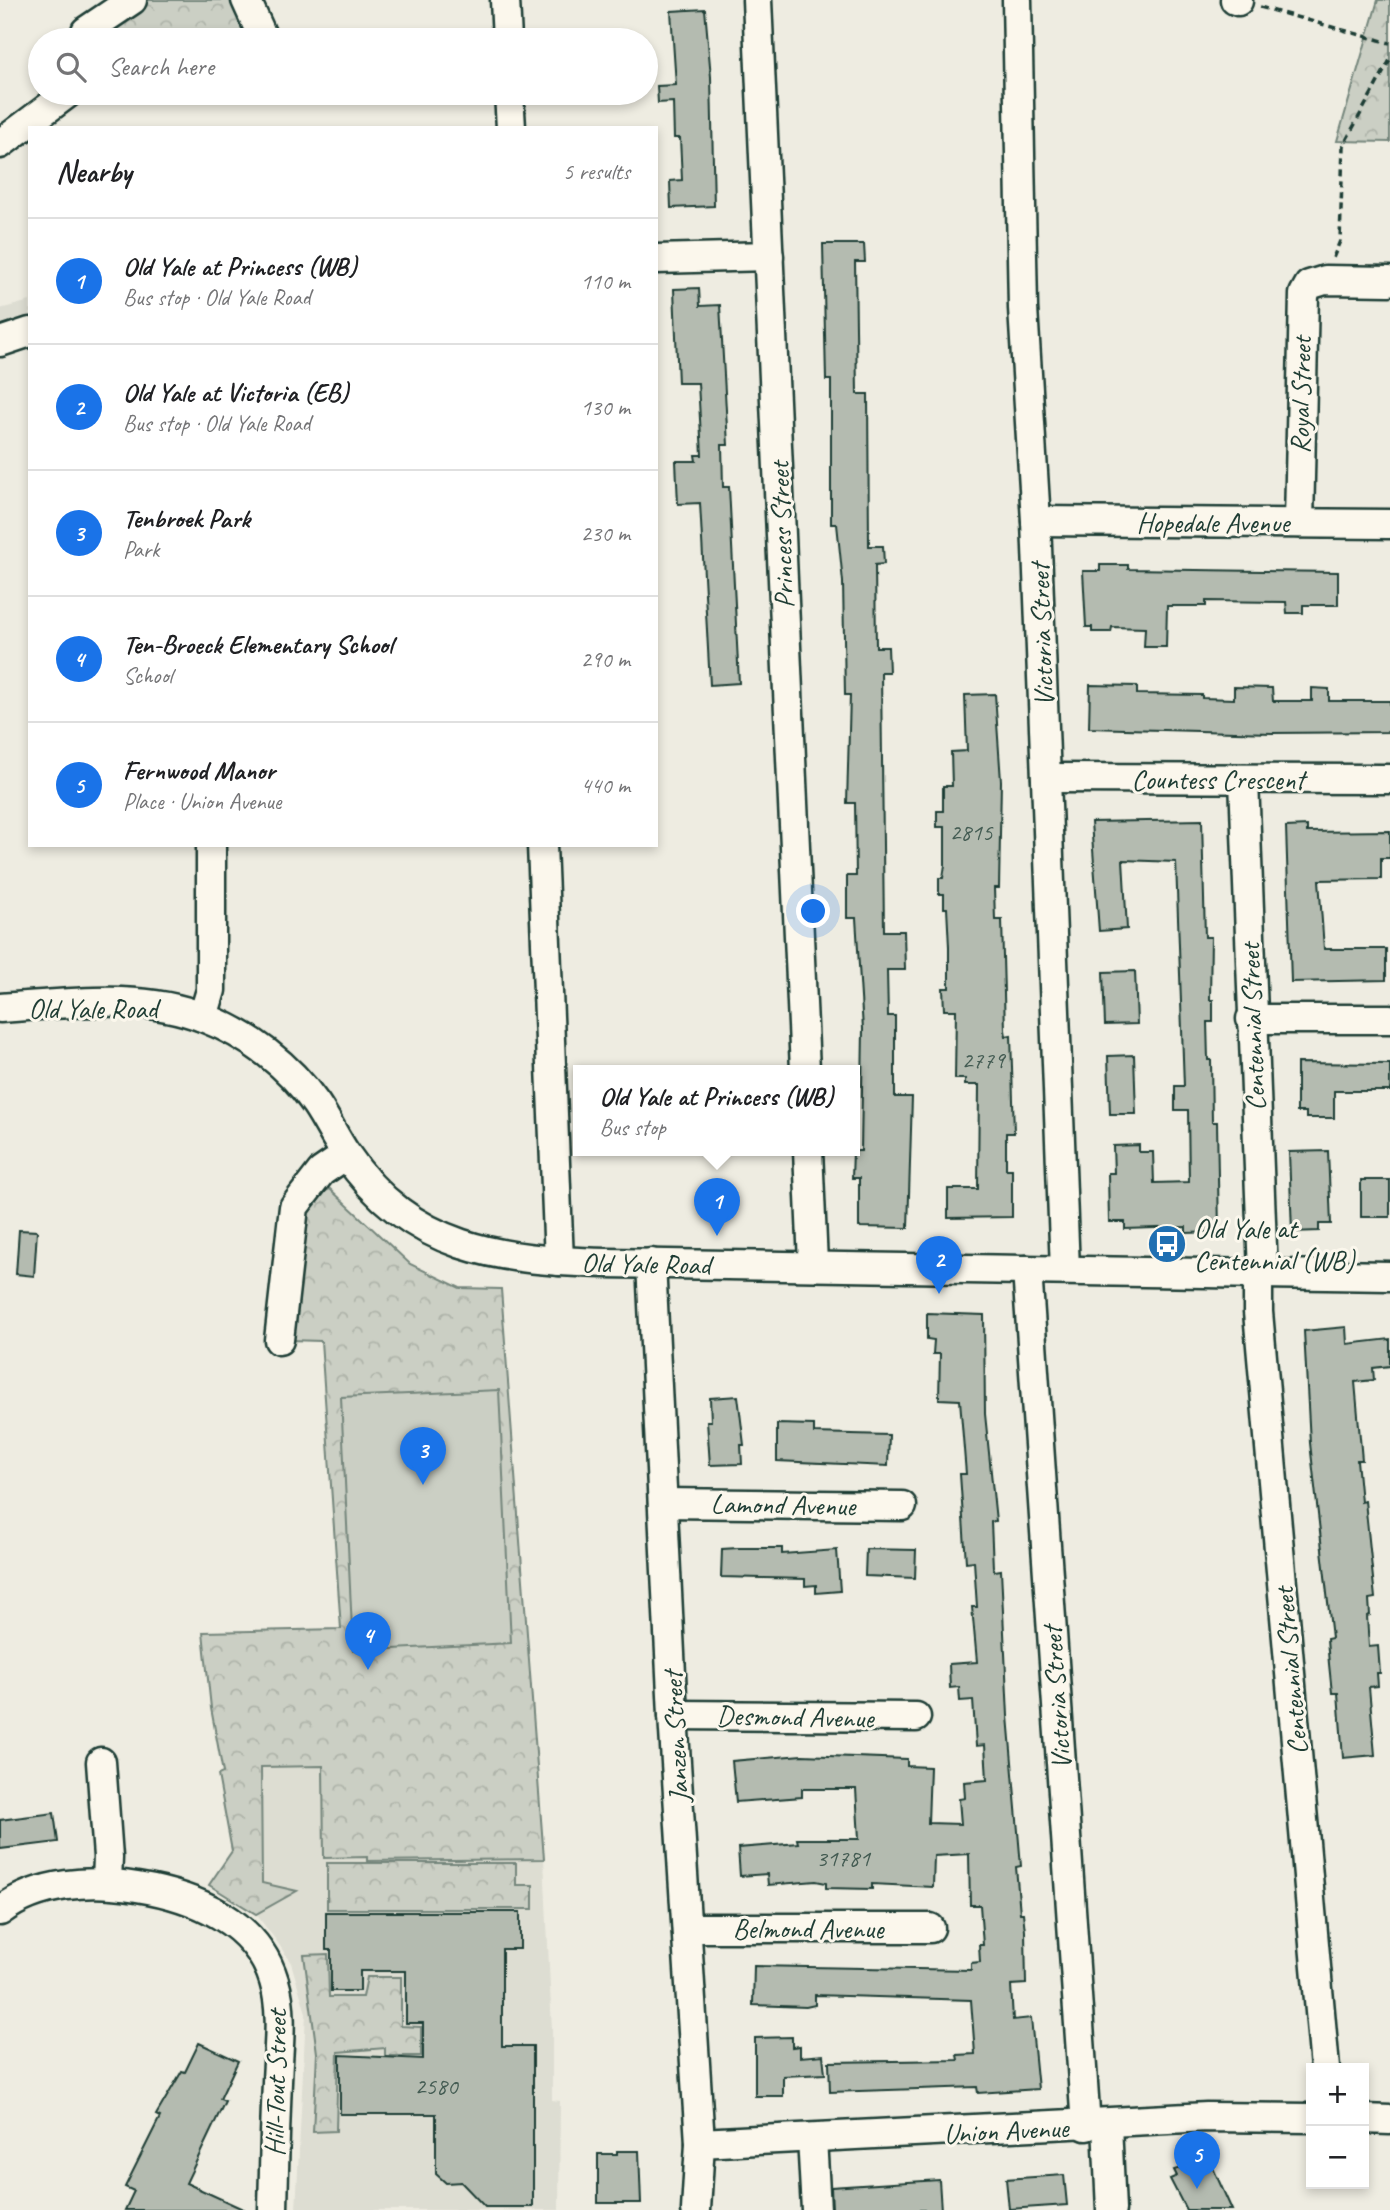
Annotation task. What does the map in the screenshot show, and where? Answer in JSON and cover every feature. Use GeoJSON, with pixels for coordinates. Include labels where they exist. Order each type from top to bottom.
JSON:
{"type":"FeatureCollection","features":[{"type":"Feature","properties":{"kind":"street"},"geometry":{"type":"LineString","coordinates":[[90,28],[132,0]]}},
{"type":"Feature","properties":{"kind":"street"},"geometry":{"type":"LineString","coordinates":[[246,0],[259,28]]}},
{"type":"Feature","properties":{"kind":"street"},"geometry":{"type":"LineString","coordinates":[[505,0],[506,28]]}},
{"type":"Feature","properties":{"kind":"street","name":"Princess Street"},"geometry":{"type":"LineString","coordinates":[[757,0],[805,1065]]}},
{"type":"Feature","properties":{"kind":"street","name":"Victoria Street"},"geometry":{"type":"LineString","coordinates":[[1017,0],[1023,308],[1037,521],[1065,1270]]}},
{"type":"Feature","properties":{"kind":"street"},"geometry":{"type":"LineString","coordinates":[[0,144],[52,105]]}},
{"type":"Feature","properties":{"kind":"street"},"geometry":{"type":"LineString","coordinates":[[510,105],[511,126]]}},
{"type":"Feature","properties":{"kind":"street"},"geometry":{"type":"LineString","coordinates":[[658,259],[769,256]]}},
{"type":"Feature","properties":{"kind":"street"},"geometry":{"type":"LineString","coordinates":[[1325,281],[1390,281]]}},
{"type":"Feature","properties":{"kind":"street","name":"Royal Street"},"geometry":{"type":"LineString","coordinates":[[1299,523],[1301,302],[1309,285],[1325,281]]}},
{"type":"Feature","properties":{"kind":"street"},"geometry":{"type":"LineString","coordinates":[[0,342],[28,333]]}},
{"type":"Feature","properties":{"kind":"street","name":"Hopedale Avenue"},"geometry":{"type":"LineString","coordinates":[[1037,521],[1390,524]]}},
{"type":"Feature","properties":{"kind":"street","name":"Countess Crescent"},"geometry":{"type":"LineString","coordinates":[[1046,778],[1390,779]]}},
{"type":"Feature","properties":{"kind":"street","name":"Centennial Street"},"geometry":{"type":"LineString","coordinates":[[1244,779],[1260,1273],[1258,1312],[1325,2063]]}},
{"type":"Feature","properties":{"kind":"street"},"geometry":{"type":"LineString","coordinates":[[203,1017],[211,990],[211,847]]}},
{"type":"Feature","properties":{"kind":"street"},"geometry":{"type":"LineString","coordinates":[[542,847],[559,1261]]}},
{"type":"Feature","properties":{"kind":"street","name":"Old Yale Road"},"geometry":{"type":"LineString","coordinates":[[0,1008],[115,1002],[156,1005],[203,1017],[227,1027],[286,1069],[317,1105],[346,1155],[384,1198],[428,1230],[482,1251],[530,1260],[559,1261],[1390,1276]]}},
{"type":"Feature","properties":{"kind":"street"},"geometry":{"type":"LineString","coordinates":[[1251,1019],[1390,1019]]}},
{"type":"Feature","properties":{"kind":"street"},"geometry":{"type":"LineString","coordinates":[[279,1340],[294,1207],[321,1171],[346,1155]]}},
{"type":"Feature","properties":{"kind":"street"},"geometry":{"type":"LineString","coordinates":[[808,1156],[813,1264]]}},
{"type":"Feature","properties":{"kind":"street","name":"Janzen Street"},"geometry":{"type":"LineString","coordinates":[[651,1263],[673,1714],[700,2143],[696,2210]]}},
{"type":"Feature","properties":{"kind":"street","name":"Victoria Street"},"geometry":{"type":"LineString","coordinates":[[1027,1270],[1096,2126],[1111,2210]]}},
{"type":"Feature","properties":{"kind":"street","name":"Lamond Avenue"},"geometry":{"type":"LineString","coordinates":[[663,1503],[902,1506]]}},
{"type":"Feature","properties":{"kind":"street","name":"Desmond Avenue"},"geometry":{"type":"LineString","coordinates":[[673,1714],[916,1717]]}},
{"type":"Feature","properties":{"kind":"street"},"geometry":{"type":"LineString","coordinates":[[101,1762],[108,1857],[107,1882]]}},
{"type":"Feature","properties":{"kind":"street","name":"Hill-Tout Street"},"geometry":{"type":"LineString","coordinates":[[0,1911],[11,1902],[42,1890],[107,1882],[188,1899],[223,1914],[251,1939],[274,1980],[279,2014],[273,2210]]}},
{"type":"Feature","properties":{"kind":"street","name":"Belmond Avenue"},"geometry":{"type":"LineString","coordinates":[[687,1928],[930,1928]]}},
{"type":"Feature","properties":{"kind":"street","name":"Union Avenue"},"geometry":{"type":"LineString","coordinates":[[700,2143],[1096,2126],[1207,2118],[1306,2118]]}},
{"type":"Feature","properties":{"kind":"street"},"geometry":{"type":"LineString","coordinates":[[1369,2119],[1390,2120]]}},
{"type":"Feature","properties":{"kind":"street"},"geometry":{"type":"LineString","coordinates":[[812,2138],[816,2210]]}},
{"type":"Feature","properties":{"kind":"path"},"geometry":{"type":"LineString","coordinates":[[1236,0],[1390,43]]}},
{"type":"Feature","properties":{"kind":"path"},"geometry":{"type":"LineString","coordinates":[[1325,281],[1340,241],[1342,146],[1390,61]]}},
{"type":"Feature","properties":{"kind":"shaded area"},"geometry":{"type":"Polygon","coordinates":[[[28,302],[28,346],[0,351],[0,309],[28,302]]]}},
{"type":"Feature","properties":{"kind":"shaded area"},"geometry":{"type":"Polygon","coordinates":[[[330,1189],[410,1264],[460,1288],[501,1289],[544,1859],[552,2030],[552,2100],[560,2101],[559,2210],[296,2210],[306,2013],[291,1963],[278,1943],[256,1914],[209,1885],[232,1851],[218,1775],[223,1773],[211,1708],[203,1632],[341,1629],[321,1341],[330,1189]]]}},
{"type":"Feature","properties":{"kind":"green space"},"geometry":{"type":"Polygon","coordinates":[[[149,0],[235,0],[249,28],[112,28],[149,0]]]}},
{"type":"Feature","properties":{"kind":"green space"},"geometry":{"type":"Polygon","coordinates":[[[1378,0],[1390,0],[1390,142],[1337,141],[1378,0]]]}},
{"type":"Feature","properties":{"kind":"green space"},"geometry":{"type":"Polygon","coordinates":[[[330,1189],[410,1264],[460,1288],[501,1289],[544,1859],[367,1861],[367,1857],[324,1858],[323,1766],[261,1767],[262,1883],[297,1891],[256,1914],[209,1885],[232,1851],[218,1775],[223,1773],[211,1708],[203,1632],[341,1629],[321,1341],[289,1340],[307,1207],[316,1195],[330,1189]]]}},
{"type":"Feature","properties":{"kind":"green space"},"geometry":{"type":"Polygon","coordinates":[[[499,1390],[511,1643],[353,1651],[341,1397],[499,1390]]]}},
{"type":"Feature","properties":{"kind":"green space"},"geometry":{"type":"Polygon","coordinates":[[[327,1863],[516,1863],[516,1885],[533,1885],[533,1909],[327,1909],[327,1863]]]}},
{"type":"Feature","properties":{"kind":"green space"},"geometry":{"type":"Polygon","coordinates":[[[328,1954],[329,1997],[363,1997],[367,1977],[401,1977],[401,2026],[421,2027],[421,2056],[385,2056],[385,2048],[338,2052],[336,2131],[313,2132],[317,2053],[304,1955],[328,1954]]]}},
{"type":"Feature","properties":{"kind":"building"},"geometry":{"type":"Polygon","coordinates":[[[705,9],[711,77],[714,206],[671,208],[670,181],[682,180],[680,138],[674,138],[673,102],[658,103],[658,86],[676,85],[671,11],[705,9]]]}},
{"type":"Feature","properties":{"kind":"building"},"geometry":{"type":"Polygon","coordinates":[[[823,244],[864,244],[865,262],[855,262],[857,394],[868,394],[869,546],[883,546],[884,564],[875,565],[876,647],[888,647],[889,672],[881,672],[884,931],[904,931],[905,970],[887,970],[888,1016],[895,1016],[895,1097],[912,1097],[908,1228],[859,1227],[859,1178],[852,1178],[853,1156],[860,1156],[861,1151],[863,1029],[856,918],[847,918],[847,876],[856,876],[855,803],[847,803],[850,695],[845,695],[843,582],[837,524],[831,524],[831,380],[826,380],[823,244]]]}},
{"type":"Feature","properties":{"kind":"building"},"geometry":{"type":"Polygon","coordinates":[[[699,288],[700,306],[720,305],[728,445],[722,445],[723,487],[729,487],[739,683],[710,685],[700,503],[678,504],[676,461],[696,461],[695,455],[702,455],[698,383],[678,383],[674,289],[699,288]]]}},
{"type":"Feature","properties":{"kind":"building"},"geometry":{"type":"Polygon","coordinates":[[[1100,565],[1128,565],[1128,569],[1338,572],[1338,605],[1303,605],[1303,613],[1287,613],[1286,602],[1206,601],[1206,606],[1167,606],[1166,647],[1144,647],[1145,628],[1112,627],[1111,632],[1092,632],[1092,627],[1086,627],[1083,571],[1100,571],[1100,565]]]}},
{"type":"Feature","properties":{"kind":"building"},"geometry":{"type":"Polygon","coordinates":[[[1090,685],[1137,686],[1137,694],[1202,695],[1202,698],[1234,699],[1234,687],[1272,688],[1273,701],[1312,701],[1312,688],[1329,689],[1329,701],[1390,701],[1390,732],[1272,733],[1089,728],[1090,685]]]}},
{"type":"Feature","properties":{"kind":"building"},"geometry":{"type":"Polygon","coordinates":[[[995,694],[1001,781],[999,888],[994,888],[995,920],[1002,920],[1005,1030],[1006,1036],[1011,1035],[1014,1133],[1006,1133],[1006,1169],[1012,1169],[1012,1217],[948,1218],[948,1189],[978,1189],[979,1085],[965,1085],[965,1079],[955,1079],[956,1010],[944,1010],[943,988],[949,988],[949,947],[947,908],[944,908],[944,894],[939,894],[939,878],[943,878],[945,865],[945,827],[937,827],[937,811],[943,811],[943,786],[952,786],[951,752],[967,751],[965,695],[995,694]]]}},
{"type":"Feature","properties":{"kind":"building"},"geometry":{"type":"Polygon","coordinates":[[[1202,820],[1205,937],[1211,937],[1210,1000],[1213,1000],[1213,1022],[1207,1022],[1208,1060],[1211,1060],[1212,1122],[1217,1122],[1219,1232],[1186,1233],[1186,1227],[1125,1229],[1125,1222],[1109,1222],[1108,1173],[1114,1173],[1113,1146],[1139,1145],[1139,1152],[1153,1152],[1154,1183],[1189,1182],[1188,1110],[1175,1110],[1175,1086],[1184,1086],[1176,862],[1123,860],[1127,929],[1099,931],[1091,822],[1202,820]]]}},
{"type":"Feature","properties":{"kind":"building"},"geometry":{"type":"Polygon","coordinates":[[[1307,826],[1307,832],[1390,831],[1390,858],[1381,858],[1381,879],[1319,880],[1324,949],[1386,949],[1386,980],[1291,982],[1286,827],[1307,826]]]}},
{"type":"Feature","properties":{"kind":"building"},"geometry":{"type":"Polygon","coordinates":[[[1135,971],[1137,1024],[1105,1025],[1103,972],[1135,971]]]}},
{"type":"Feature","properties":{"kind":"building"},"geometry":{"type":"Polygon","coordinates":[[[1134,1055],[1136,1114],[1110,1114],[1108,1056],[1134,1055]]]}},
{"type":"Feature","properties":{"kind":"building"},"geometry":{"type":"Polygon","coordinates":[[[1297,1063],[1390,1064],[1390,1091],[1334,1091],[1334,1118],[1306,1118],[1306,1112],[1297,1112],[1297,1063]]]}},
{"type":"Feature","properties":{"kind":"building"},"geometry":{"type":"Polygon","coordinates":[[[1328,1151],[1331,1224],[1319,1224],[1319,1231],[1292,1232],[1289,1152],[1328,1151]]]}},
{"type":"Feature","properties":{"kind":"building"},"geometry":{"type":"Polygon","coordinates":[[[1361,1180],[1390,1180],[1390,1217],[1361,1217],[1361,1180]]]}},
{"type":"Feature","properties":{"kind":"building"},"geometry":{"type":"Polygon","coordinates":[[[19,1230],[37,1231],[34,1276],[16,1274],[19,1230]]]}},
{"type":"Feature","properties":{"kind":"building"},"geometry":{"type":"Polygon","coordinates":[[[927,1313],[984,1315],[985,1414],[996,1521],[991,1522],[993,1568],[995,1571],[1001,1570],[1008,1716],[1021,1866],[1016,1867],[1020,1913],[1023,1913],[1025,1931],[1026,1984],[1011,1985],[1013,2020],[1031,2018],[1038,2089],[978,2093],[977,2087],[830,2092],[829,2062],[958,2060],[957,2055],[975,2054],[971,2000],[815,1995],[815,2005],[806,2007],[753,2005],[754,1966],[971,1970],[971,1963],[980,1962],[979,1945],[983,1945],[980,1905],[970,1905],[969,1854],[934,1856],[933,1887],[872,1884],[872,1889],[826,1888],[826,1883],[816,1881],[768,1885],[767,1874],[740,1876],[738,1848],[798,1843],[797,1839],[859,1839],[856,1789],[802,1789],[802,1797],[736,1802],[732,1761],[802,1755],[907,1759],[907,1766],[930,1767],[928,1823],[961,1824],[959,1799],[965,1798],[964,1782],[987,1780],[985,1745],[976,1746],[973,1700],[960,1701],[959,1687],[950,1688],[949,1664],[977,1662],[972,1607],[977,1607],[974,1561],[966,1562],[960,1474],[966,1474],[960,1400],[939,1399],[940,1354],[933,1354],[934,1340],[927,1339],[927,1313]]]}},
{"type":"Feature","properties":{"kind":"building"},"geometry":{"type":"Polygon","coordinates":[[[1346,1327],[1347,1344],[1390,1339],[1390,1366],[1373,1368],[1374,1380],[1355,1382],[1362,1460],[1357,1460],[1361,1502],[1365,1501],[1375,1598],[1369,1599],[1369,1647],[1378,1646],[1380,1673],[1377,1673],[1378,1686],[1369,1687],[1375,1755],[1343,1758],[1338,1693],[1332,1693],[1329,1664],[1327,1639],[1332,1638],[1310,1443],[1304,1331],[1346,1327]]]}},
{"type":"Feature","properties":{"kind":"building"},"geometry":{"type":"Polygon","coordinates":[[[738,1396],[744,1445],[741,1445],[742,1464],[710,1465],[707,1421],[711,1421],[710,1398],[738,1396]]]}},
{"type":"Feature","properties":{"kind":"building"},"geometry":{"type":"Polygon","coordinates":[[[777,1424],[814,1425],[814,1433],[889,1435],[888,1466],[777,1461],[777,1424]]]}},
{"type":"Feature","properties":{"kind":"building"},"geometry":{"type":"Polygon","coordinates":[[[782,1548],[782,1554],[837,1550],[840,1591],[816,1593],[816,1585],[805,1586],[805,1579],[721,1577],[722,1549],[782,1548]]]}},
{"type":"Feature","properties":{"kind":"building"},"geometry":{"type":"Polygon","coordinates":[[[866,1549],[916,1550],[915,1578],[865,1576],[866,1549]]]}},
{"type":"Feature","properties":{"kind":"building"},"geometry":{"type":"Polygon","coordinates":[[[54,1813],[58,1842],[0,1849],[0,1820],[54,1813]]]}},
{"type":"Feature","properties":{"kind":"building"},"geometry":{"type":"Polygon","coordinates":[[[326,1912],[520,1912],[520,1949],[502,1949],[502,2046],[533,2046],[533,2207],[485,2207],[461,2182],[446,2183],[436,2174],[436,2114],[340,2114],[340,2055],[423,2059],[423,2023],[406,2023],[406,1971],[360,1971],[360,1991],[331,1991],[331,1950],[326,1950],[326,1912]]]}},
{"type":"Feature","properties":{"kind":"building"},"geometry":{"type":"Polygon","coordinates":[[[792,2037],[792,2047],[800,2046],[800,2057],[823,2055],[825,2074],[783,2076],[783,2096],[755,2096],[755,2038],[792,2037]]]}},
{"type":"Feature","properties":{"kind":"building"},"geometry":{"type":"Polygon","coordinates":[[[199,2043],[238,2061],[220,2099],[225,2101],[186,2183],[245,2210],[125,2210],[134,2191],[125,2187],[160,2117],[156,2115],[182,2071],[185,2072],[199,2043]]]}},
{"type":"Feature","properties":{"kind":"building"},"geometry":{"type":"Polygon","coordinates":[[[617,2151],[639,2151],[641,2203],[598,2203],[598,2154],[617,2154],[617,2151]]]}},
{"type":"Feature","properties":{"kind":"building"},"geometry":{"type":"Polygon","coordinates":[[[1209,2159],[1232,2210],[1186,2210],[1170,2179],[1177,2176],[1174,2170],[1209,2159]]]}},
{"type":"Feature","properties":{"kind":"building"},"geometry":{"type":"Polygon","coordinates":[[[1064,2175],[1067,2205],[1009,2209],[1006,2179],[1064,2175]]]}},
{"type":"Feature","properties":{"kind":"building"},"geometry":{"type":"Polygon","coordinates":[[[939,2180],[941,2210],[832,2210],[831,2187],[939,2180]]]}},
{"type":"Feature","properties":{"kind":"place","name":"Old Yale at Princess (WB)"},"geometry":{"type":"Point","coordinates":[717,1236]}},
{"type":"Feature","properties":{"kind":"place","name":"Old Yale at Centennial (WB)"},"geometry":{"type":"Point","coordinates":[1167,1244]}},
{"type":"Feature","properties":{"kind":"place","name":"Old Yale at Victoria (EB)"},"geometry":{"type":"Point","coordinates":[939,1294]}},
{"type":"Feature","properties":{"kind":"place","name":"Tenbroek Park"},"geometry":{"type":"Point","coordinates":[423,1485]}},
{"type":"Feature","properties":{"kind":"place","name":"Ten-Broeck Elementary School"},"geometry":{"type":"Point","coordinates":[368,1670]}},
{"type":"Feature","properties":{"kind":"place","name":"Fernwood Manor"},"geometry":{"type":"Point","coordinates":[1197,2189]}}]}
